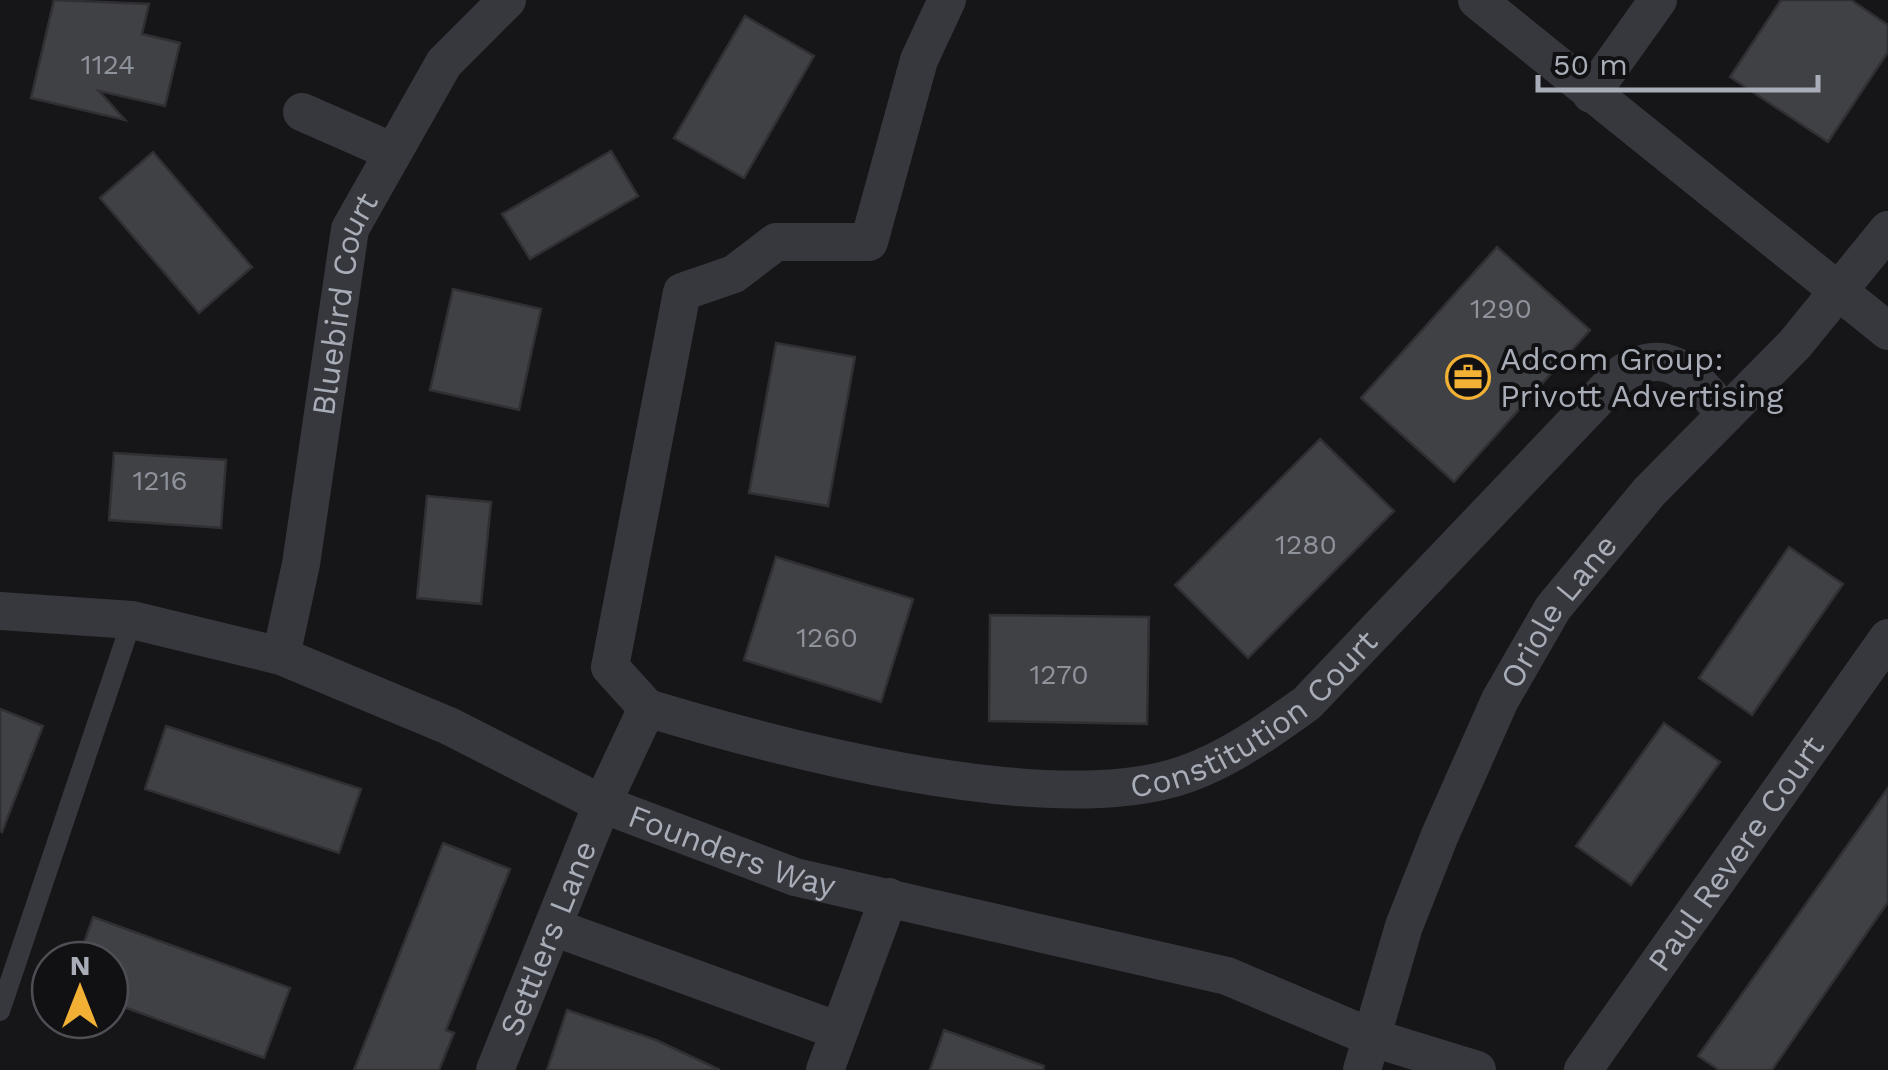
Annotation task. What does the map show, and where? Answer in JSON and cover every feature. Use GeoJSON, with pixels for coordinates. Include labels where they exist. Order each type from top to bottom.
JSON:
{"type":"FeatureCollection","features":[{"type":"Feature","properties":{"kind":"street","name":"Bluebird Court"},"geometry":{"type":"LineString","coordinates":[[281,656],[301,564],[350,228],[444,63],[507,0]]}},
{"type":"Feature","properties":{"kind":"street"},"geometry":{"type":"LineString","coordinates":[[647,708],[610,667],[682,292],[734,274],[776,242],[868,242],[919,60],[947,0]]}},
{"type":"Feature","properties":{"kind":"street"},"geometry":{"type":"LineString","coordinates":[[1477,0],[1888,330]]}},
{"type":"Feature","properties":{"kind":"street"},"geometry":{"type":"LineString","coordinates":[[1591,94],[1658,0]]}},
{"type":"Feature","properties":{"kind":"street"},"geometry":{"type":"LineString","coordinates":[[302,112],[393,152]]}},
{"type":"Feature","properties":{"kind":"street","name":"Oriole Lane"},"geometry":{"type":"LineString","coordinates":[[1368,1054],[1404,926],[1500,700],[1554,608],[1650,492],[1795,344],[1888,230]]}},
{"type":"Feature","properties":{"kind":"street","name":"Constitution Court"},"geometry":{"type":"LineString","coordinates":[[647,708],[751,739],[935,774],[1070,788],[1171,780],[1244,744],[1307,703],[1601,393],[1635,365],[1675,364],[1726,414]]}},
{"type":"Feature","properties":{"kind":"street","name":"Founders Way"},"geometry":{"type":"LineString","coordinates":[[0,611],[132,620],[281,656],[449,726],[602,804],[796,877],[1227,976],[1368,1054],[1477,1070]]}},
{"type":"Feature","properties":{"kind":"street","name":"Paul Revere Court"},"geometry":{"type":"LineString","coordinates":[[1583,1070],[1888,638]]}},
{"type":"Feature","properties":{"kind":"street","name":"Settlers Lane"},"geometry":{"type":"LineString","coordinates":[[494,1070],[602,804],[647,708]]}},
{"type":"Feature","properties":{"kind":"street"},"geometry":{"type":"LineString","coordinates":[[824,1070],[890,897]]}},
{"type":"Feature","properties":{"kind":"street"},"geometry":{"type":"LineString","coordinates":[[552,927],[839,1031]]}},
{"type":"Feature","properties":{"kind":"lane"},"geometry":{"type":"LineString","coordinates":[[0,1011],[132,620]]}},
{"type":"Feature","properties":{"kind":"building"},"geometry":{"type":"Polygon","coordinates":[[[54,0],[149,4],[142,34],[180,43],[165,106],[99,91],[125,120],[31,98],[54,0]]]}},
{"type":"Feature","properties":{"kind":"building"},"geometry":{"type":"Polygon","coordinates":[[[1781,0],[1851,0],[1888,25],[1888,52],[1828,142],[1730,77],[1781,0]]]}},
{"type":"Feature","properties":{"kind":"building"},"geometry":{"type":"Polygon","coordinates":[[[745,16],[814,56],[744,178],[674,138],[745,16]]]}},
{"type":"Feature","properties":{"kind":"building"},"geometry":{"type":"Polygon","coordinates":[[[611,151],[638,196],[530,259],[502,214],[611,151]]]}},
{"type":"Feature","properties":{"kind":"building"},"geometry":{"type":"Polygon","coordinates":[[[153,152],[252,267],[199,313],[100,198],[153,152]]]}},
{"type":"Feature","properties":{"kind":"building"},"geometry":{"type":"Polygon","coordinates":[[[1497,247],[1590,330],[1454,482],[1361,398],[1497,247]]]}},
{"type":"Feature","properties":{"kind":"building"},"geometry":{"type":"Polygon","coordinates":[[[453,289],[541,309],[519,410],[430,390],[453,289]]]}},
{"type":"Feature","properties":{"kind":"building"},"geometry":{"type":"Polygon","coordinates":[[[776,343],[855,357],[828,506],[749,493],[776,343]]]}},
{"type":"Feature","properties":{"kind":"building"},"geometry":{"type":"Polygon","coordinates":[[[1320,439],[1394,511],[1248,658],[1175,585],[1320,439]]]}},
{"type":"Feature","properties":{"kind":"building"},"geometry":{"type":"Polygon","coordinates":[[[114,453],[226,460],[221,528],[109,520],[114,453]]]}},
{"type":"Feature","properties":{"kind":"building"},"geometry":{"type":"Polygon","coordinates":[[[427,496],[491,502],[481,604],[417,598],[427,496]]]}},
{"type":"Feature","properties":{"kind":"building"},"geometry":{"type":"Polygon","coordinates":[[[1789,547],[1843,584],[1752,715],[1699,678],[1789,547]]]}},
{"type":"Feature","properties":{"kind":"building"},"geometry":{"type":"Polygon","coordinates":[[[776,557],[913,599],[881,702],[744,660],[776,557]]]}},
{"type":"Feature","properties":{"kind":"building"},"geometry":{"type":"Polygon","coordinates":[[[990,615],[1149,617],[1147,724],[989,721],[990,615]]]}},
{"type":"Feature","properties":{"kind":"building"},"geometry":{"type":"Polygon","coordinates":[[[0,709],[43,726],[2,832],[0,831],[0,709]]]}},
{"type":"Feature","properties":{"kind":"building"},"geometry":{"type":"Polygon","coordinates":[[[1664,723],[1720,762],[1631,885],[1576,846],[1664,723]]]}},
{"type":"Feature","properties":{"kind":"building"},"geometry":{"type":"Polygon","coordinates":[[[166,726],[361,789],[339,853],[145,789],[166,726]]]}},
{"type":"Feature","properties":{"kind":"building"},"geometry":{"type":"Polygon","coordinates":[[[1888,788],[1888,902],[1772,1070],[1719,1070],[1698,1056],[1888,788]]]}},
{"type":"Feature","properties":{"kind":"building"},"geometry":{"type":"Polygon","coordinates":[[[443,843],[510,869],[446,1030],[454,1033],[439,1070],[354,1070],[443,843]]]}},
{"type":"Feature","properties":{"kind":"building"},"geometry":{"type":"Polygon","coordinates":[[[93,917],[290,988],[264,1058],[130,1009],[130,940],[85,940],[93,917]]]}},
{"type":"Feature","properties":{"kind":"building"},"geometry":{"type":"Polygon","coordinates":[[[567,1010],[656,1040],[720,1070],[547,1070],[567,1010]]]}},
{"type":"Feature","properties":{"kind":"building"},"geometry":{"type":"Polygon","coordinates":[[[944,1030],[1044,1066],[1043,1070],[930,1070],[944,1030]]]}},
{"type":"Feature","properties":{"kind":"place","name":"Adcom Group: Privott Advertising"},"geometry":{"type":"Point","coordinates":[1468,377]}}]}
